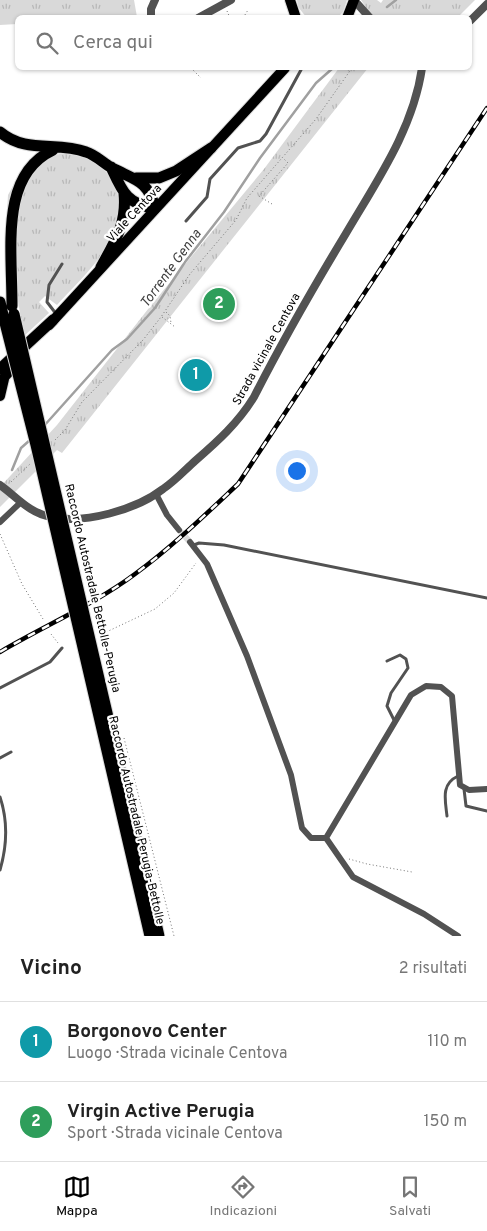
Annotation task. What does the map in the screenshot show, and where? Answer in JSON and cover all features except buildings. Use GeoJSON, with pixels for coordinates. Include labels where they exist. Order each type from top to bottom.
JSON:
{"type":"FeatureCollection","features":[{"type":"Feature","properties":{"kind":"highway"},"geometry":{"type":"LineString","coordinates":[[0,132],[25,145],[85,151],[99,158],[111,168],[136,178],[149,190],[155,208],[142,207],[124,193]]}},
{"type":"Feature","properties":{"kind":"highway"},"geometry":{"type":"LineString","coordinates":[[7,311],[12,284],[2,216],[4,194],[17,170],[27,161],[59,148]]}},
{"type":"Feature","properties":{"kind":"highway"},"geometry":{"type":"LineString","coordinates":[[136,178],[159,178],[176,171],[211,148]]}},
{"type":"Feature","properties":{"kind":"highway"},"geometry":{"type":"LineString","coordinates":[[101,267],[120,231],[126,212],[124,193],[111,168]]}},
{"type":"Feature","properties":{"kind":"highway","name":"Raccordo Autostradale Bettolle-Perugia"},"geometry":{"type":"LineString","coordinates":[[0,247],[7,311],[159,936]]}},
{"type":"Feature","properties":{"kind":"highway","name":"Raccordo Autostradale Perugia-Bettolle"},"geometry":{"type":"LineString","coordinates":[[0,302],[7,311],[36,445],[150,936]]}},
{"type":"Feature","properties":{"kind":"highway"},"geometry":{"type":"LineString","coordinates":[[2,377],[56,318]]}},
{"type":"Feature","properties":{"kind":"main road"},"geometry":{"type":"LineString","coordinates":[[348,15],[354,0]]}},
{"type":"Feature","properties":{"kind":"main road"},"geometry":{"type":"LineString","coordinates":[[289,1],[295,15]]}},
{"type":"Feature","properties":{"kind":"main road","name":"Viale Centova"},"geometry":{"type":"LineString","coordinates":[[56,318],[283,70]]}},
{"type":"Feature","properties":{"kind":"main road"},"geometry":{"type":"LineString","coordinates":[[0,396],[2,377]]}},
{"type":"Feature","properties":{"kind":"street"},"geometry":{"type":"LineString","coordinates":[[151,15],[151,9],[155,0]]}},
{"type":"Feature","properties":{"kind":"street"},"geometry":{"type":"LineString","coordinates":[[204,15],[231,0]]}},
{"type":"Feature","properties":{"kind":"street"},"geometry":{"type":"LineString","coordinates":[[354,0],[367,15]]}},
{"type":"Feature","properties":{"kind":"street"},"geometry":{"type":"LineString","coordinates":[[472,19],[487,4]]}},
{"type":"Feature","properties":{"kind":"street","name":"Strada vicinale Centova"},"geometry":{"type":"LineString","coordinates":[[2,486],[20,503],[51,517],[86,518],[125,509],[156,494],[225,435],[245,412],[305,301],[391,157],[407,124],[421,70]]}},
{"type":"Feature","properties":{"kind":"street"},"geometry":{"type":"LineString","coordinates":[[0,478],[2,486]]}},
{"type":"Feature","properties":{"kind":"street"},"geometry":{"type":"LineString","coordinates":[[156,494],[167,515],[179,530]]}},
{"type":"Feature","properties":{"kind":"street"},"geometry":{"type":"LineString","coordinates":[[0,522],[20,503]]}},
{"type":"Feature","properties":{"kind":"street"},"geometry":{"type":"LineString","coordinates":[[192,544],[207,564],[254,674],[291,776],[302,828],[311,838],[326,838]]}},
{"type":"Feature","properties":{"kind":"street"},"geometry":{"type":"LineString","coordinates":[[326,838],[395,722],[411,696],[417,690],[441,686],[452,696],[458,776],[464,789],[487,789]]}},
{"type":"Feature","properties":{"kind":"street"},"geometry":{"type":"LineString","coordinates":[[326,838],[335,854],[353,877],[424,914],[458,936]]}},
{"type":"Feature","properties":{"kind":"lane"},"geometry":{"type":"LineString","coordinates":[[186,221],[207,197],[210,179],[238,148],[260,141],[266,134],[301,70]]}},
{"type":"Feature","properties":{"kind":"lane"},"geometry":{"type":"LineString","coordinates":[[56,318],[47,302],[49,284],[62,264]]}},
{"type":"Feature","properties":{"kind":"lane"},"geometry":{"type":"LineString","coordinates":[[192,544],[199,542],[224,545],[487,598]]}},
{"type":"Feature","properties":{"kind":"lane"},"geometry":{"type":"LineString","coordinates":[[0,688],[50,662],[62,648]]}},
{"type":"Feature","properties":{"kind":"lane"},"geometry":{"type":"LineString","coordinates":[[387,662],[400,656],[406,659],[408,668],[391,693],[387,706],[395,722]]}},
{"type":"Feature","properties":{"kind":"lane"},"geometry":{"type":"LineString","coordinates":[[0,758],[11,752]]}},
{"type":"Feature","properties":{"kind":"lane"},"geometry":{"type":"LineString","coordinates":[[447,816],[444,793],[450,780],[458,776]]}},
{"type":"Feature","properties":{"kind":"lane"},"geometry":{"type":"LineString","coordinates":[[464,789],[466,806],[487,811]]}},
{"type":"Feature","properties":{"kind":"lane"},"geometry":{"type":"LineString","coordinates":[[0,797],[6,829],[5,852],[0,870]]}},
{"type":"Feature","properties":{"kind":"path"},"geometry":{"type":"LineString","coordinates":[[245,15],[248,10]]}},
{"type":"Feature","properties":{"kind":"path"},"geometry":{"type":"LineString","coordinates":[[193,70],[201,78]]}},
{"type":"Feature","properties":{"kind":"path"},"geometry":{"type":"LineString","coordinates":[[55,440],[65,430],[82,402],[143,340],[165,312],[190,274],[236,220],[247,198],[316,119],[351,70]]}},
{"type":"Feature","properties":{"kind":"path"},"geometry":{"type":"LineString","coordinates":[[272,204],[259,196],[288,163],[283,159]]}},
{"type":"Feature","properties":{"kind":"path"},"geometry":{"type":"LineString","coordinates":[[165,312],[170,316],[171,323]]}},
{"type":"Feature","properties":{"kind":"path"},"geometry":{"type":"LineString","coordinates":[[161,317],[175,327]]}},
{"type":"Feature","properties":{"kind":"path"},"geometry":{"type":"LineString","coordinates":[[11,482],[34,460]]}},
{"type":"Feature","properties":{"kind":"path"},"geometry":{"type":"LineString","coordinates":[[0,534],[22,584],[43,619]]}},
{"type":"Feature","properties":{"kind":"path"},"geometry":{"type":"LineString","coordinates":[[98,636],[155,609],[174,593],[201,556]]}},
{"type":"Feature","properties":{"kind":"path"},"geometry":{"type":"LineString","coordinates":[[51,634],[62,648]]}},
{"type":"Feature","properties":{"kind":"path"},"geometry":{"type":"LineString","coordinates":[[122,733],[174,936]]}},
{"type":"Feature","properties":{"kind":"path"},"geometry":{"type":"LineString","coordinates":[[335,854],[367,864],[412,872]]}},
{"type":"Feature","properties":{"kind":"green space"},"geometry":{"type":"Polygon","coordinates":[[[0,0],[134,0],[137,15],[15,15],[15,24],[0,25],[0,0]]]}},
{"type":"Feature","properties":{"kind":"green space"},"geometry":{"type":"Polygon","coordinates":[[[297,0],[347,0],[340,15],[305,15],[298,7],[297,0]]]}},
{"type":"Feature","properties":{"kind":"green space"},"geometry":{"type":"Polygon","coordinates":[[[361,0],[377,0],[381,3],[383,0],[475,0],[460,15],[371,15],[361,0]]]}},
{"type":"Feature","properties":{"kind":"green space"},"geometry":{"type":"Polygon","coordinates":[[[338,70],[366,70],[62,453],[57,450],[0,507],[0,487],[57,425],[152,304],[264,169],[338,70]]]}},
{"type":"Feature","properties":{"kind":"green space"},"geometry":{"type":"Polygon","coordinates":[[[65,153],[91,160],[100,166],[113,182],[117,192],[119,209],[117,224],[111,240],[102,254],[57,305],[45,296],[39,302],[49,313],[24,336],[6,231],[8,195],[19,175],[39,158],[65,153]]]}},
{"type":"Feature","properties":{"kind":"waterway","name":"Torrente Genna"},"geometry":{"type":"LineString","coordinates":[[387,7],[396,0]]}},
{"type":"Feature","properties":{"kind":"waterway","name":"Torrente Genna"},"geometry":{"type":"LineString","coordinates":[[43,427],[112,350],[127,339],[155,308],[185,262],[224,212],[260,158],[316,83],[331,70]]}},
{"type":"Feature","properties":{"kind":"waterway","name":"Torrente Genna"},"geometry":{"type":"LineString","coordinates":[[12,470],[21,448],[30,440]]}},
{"type":"Feature","properties":{"kind":"tunnel"},"geometry":{"type":"LineString","coordinates":[[179,530],[190,542]]}},
{"type":"Feature","properties":{"kind":"railway"},"geometry":{"type":"LineString","coordinates":[[0,652],[120,585],[175,542],[238,484],[487,108]]}},
{"type":"Feature","properties":{"kind":"place","name":"Virgin Active Perugia"},"geometry":{"type":"Point","coordinates":[219,304]}},
{"type":"Feature","properties":{"kind":"place","name":"Borgonovo Center"},"geometry":{"type":"Point","coordinates":[196,375]}}]}
